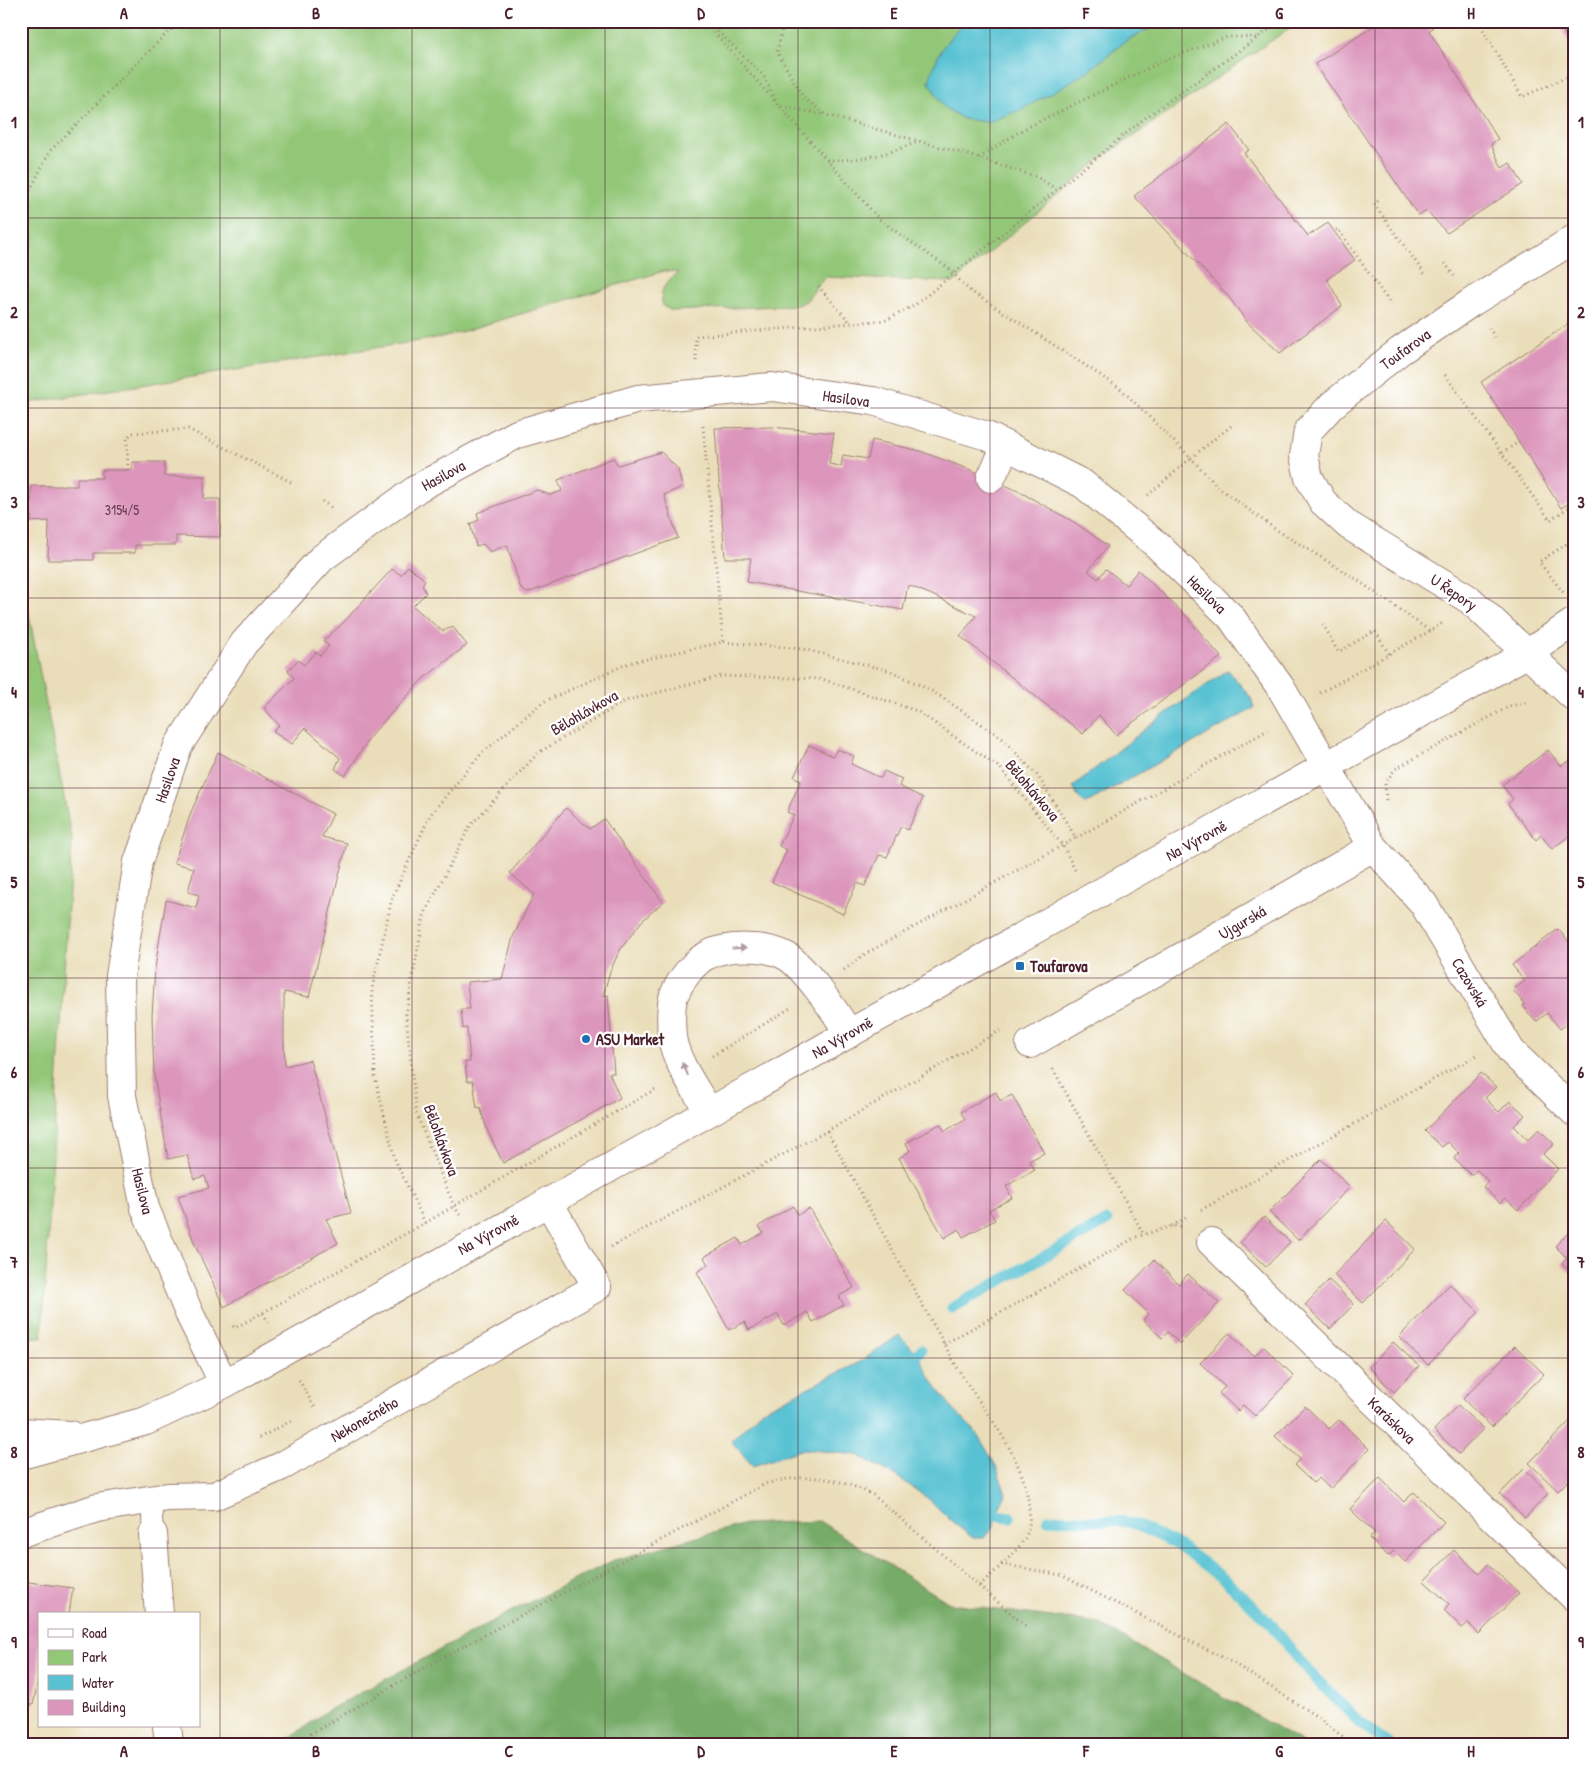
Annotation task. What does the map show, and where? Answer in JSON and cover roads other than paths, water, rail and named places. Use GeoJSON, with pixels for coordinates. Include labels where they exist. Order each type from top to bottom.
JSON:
{"type":"FeatureCollection","features":[{"type":"Feature","properties":{"kind":"street","name":"Toufarova"},"geometry":{"type":"LineString","coordinates":[[1323,502],[1309,478],[1304,456],[1308,431],[1332,405],[1400,351],[1472,302],[1574,238]]}},
{"type":"Feature","properties":{"kind":"street","name":"Hasilova"},"geometry":{"type":"LineString","coordinates":[[224,1384],[189,1313],[145,1208],[122,1096],[120,976],[138,862],[178,746],[244,643],[322,558],[418,488],[517,434],[638,399],[772,387],[873,401],[987,436],[1083,484],[1158,546],[1231,617],[1281,688],[1326,766]]}},
{"type":"Feature","properties":{"kind":"street"},"geometry":{"type":"LineString","coordinates":[[991,478],[1006,446]]}},
{"type":"Feature","properties":{"kind":"street","name":"U Řepory"},"geometry":{"type":"LineString","coordinates":[[1323,502],[1348,525],[1470,600],[1574,697]]}},
{"type":"Feature","properties":{"kind":"street","name":"Na Výrovně"},"geometry":{"type":"LineString","coordinates":[[21,1455],[146,1421],[224,1384],[848,1032],[1528,653],[1570,609]]}},
{"type":"Feature","properties":{"kind":"street"},"geometry":{"type":"LineString","coordinates":[[1326,766],[1373,847]]}},
{"type":"Feature","properties":{"kind":"street","name":"Cazovská"},"geometry":{"type":"LineString","coordinates":[[1373,847],[1423,903],[1511,1050],[1574,1112]]}},
{"type":"Feature","properties":{"kind":"street","name":"Ujgurská"},"geometry":{"type":"LineString","coordinates":[[1033,1042],[1373,847]]}},
{"type":"Feature","properties":{"kind":"street"},"geometry":{"type":"LineString","coordinates":[[709,1112],[686,1072],[673,1040],[671,1024],[674,996],[688,973],[707,955],[735,948],[757,948],[786,956],[832,1006],[848,1032]]}},
{"type":"Feature","properties":{"kind":"street","name":"Nekonečného"},"geometry":{"type":"LineString","coordinates":[[21,1533],[97,1508],[168,1497],[214,1496],[282,1466],[597,1287],[548,1201]]}},
{"type":"Feature","properties":{"kind":"street","name":"Karáskova"},"geometry":{"type":"LineString","coordinates":[[1211,1242],[1574,1597]]}},
{"type":"Feature","properties":{"kind":"street","name":"Na Výrovně"},"geometry":{"type":"LineString","coordinates":[[21,1432],[42,1435],[102,1434]]}},
{"type":"Feature","properties":{"kind":"street"},"geometry":{"type":"LineString","coordinates":[[153,1534],[159,1612]]}},
{"type":"Feature","properties":{"kind":"street"},"geometry":{"type":"LineString","coordinates":[[167,1728],[169,1744]]}},
{"type":"Feature","properties":{"kind":"lane"},"geometry":{"type":"LineString","coordinates":[[151,1500],[153,1534]]}},
{"type":"Feature","properties":{"kind":"water"},"geometry":{"type":"Polygon","coordinates":[[[968,21],[1165,21],[1127,40],[1088,71],[1055,91],[1018,111],[988,122],[963,119],[944,107],[929,82],[935,63],[943,48],[953,34],[968,21]]]}},
{"type":"Feature","properties":{"kind":"water"},"geometry":{"type":"Polygon","coordinates":[[[1228,670],[1251,698],[1254,708],[1085,804],[1078,797],[1073,786],[1161,717],[1228,670]]]}},
{"type":"Feature","properties":{"kind":"water"},"geometry":{"type":"Polygon","coordinates":[[[899,1335],[916,1352],[932,1381],[953,1409],[976,1432],[996,1466],[1006,1494],[996,1515],[993,1529],[983,1538],[973,1538],[951,1521],[930,1500],[895,1475],[857,1455],[803,1449],[753,1466],[731,1441],[763,1410],[860,1362],[899,1335]]]}},
{"type":"Feature","properties":{"kind":"waterway"},"geometry":{"type":"LineString","coordinates":[[1569,571],[1574,568]]}},
{"type":"Feature","properties":{"kind":"waterway"},"geometry":{"type":"LineString","coordinates":[[952,1308],[1107,1221]]}},
{"type":"Feature","properties":{"kind":"waterway"},"geometry":{"type":"LineString","coordinates":[[908,1364],[921,1350]]}},
{"type":"Feature","properties":{"kind":"waterway"},"geometry":{"type":"LineString","coordinates":[[984,1506],[996,1515],[1010,1517]]}},
{"type":"Feature","properties":{"kind":"waterway"},"geometry":{"type":"LineString","coordinates":[[1048,1519],[1130,1522],[1180,1546],[1224,1579],[1268,1621],[1309,1672],[1358,1721],[1389,1744]]}},
{"type":"Feature","properties":{"kind":"place","name":"Toufarova"},"geometry":{"type":"Point","coordinates":[1020,966]}},
{"type":"Feature","properties":{"kind":"place","name":"ASU Market"},"geometry":{"type":"Point","coordinates":[586,1039]}}]}
